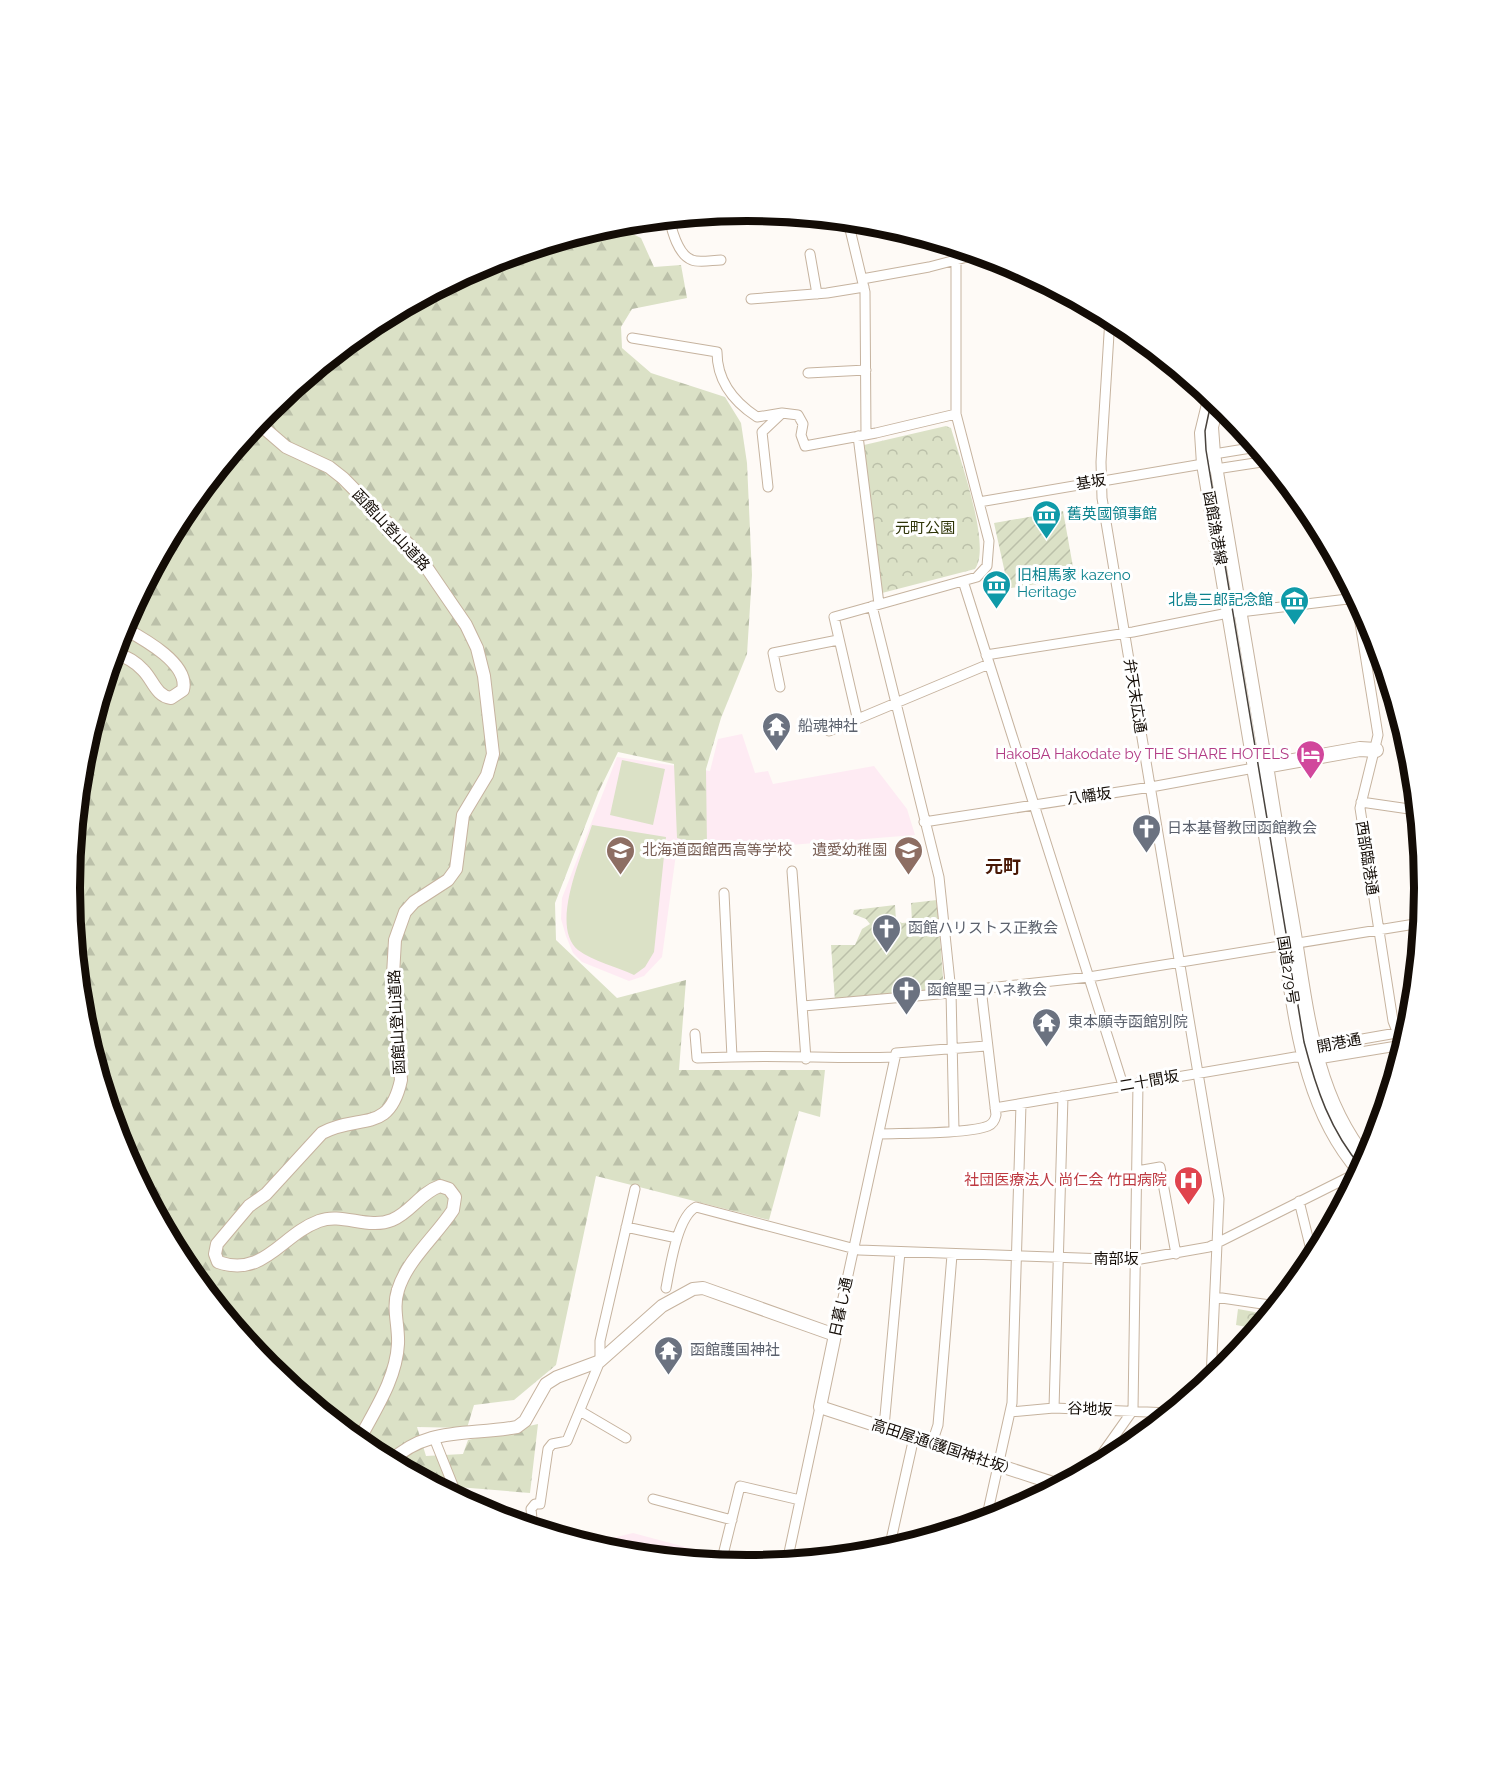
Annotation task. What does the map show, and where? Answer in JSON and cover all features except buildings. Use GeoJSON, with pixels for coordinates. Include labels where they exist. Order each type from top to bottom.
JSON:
{"type":"FeatureCollection","features":[{"type":"Feature","properties":{"kind":"highway"},"geometry":{"type":"LineString","coordinates":[[1260,766],[1360,749],[1376,750]]}},
{"type":"Feature","properties":{"kind":"highway","name":"国道279号"},"geometry":{"type":"LineString","coordinates":[[1260,766],[1290,944],[1303,1056],[1330,1128],[1354,1163]]}},
{"type":"Feature","properties":{"kind":"highway","name":"国道279号"},"geometry":{"type":"LineString","coordinates":[[1290,944],[1316,1053],[1342,1124],[1360,1150]]}},
{"type":"Feature","properties":{"kind":"main road","name":"函館漁港線"},"geometry":{"type":"LineString","coordinates":[[1207,406],[1201,433],[1203,464],[1260,766]]}},
{"type":"Feature","properties":{"kind":"main road","name":"函館漁港線"},"geometry":{"type":"LineString","coordinates":[[1215,414],[1212,427],[1214,454],[1231,613]]}},
{"type":"Feature","properties":{"kind":"main road","name":"函館山登山道路"},"geometry":{"type":"LineString","coordinates":[[264,428],[286,447],[329,467],[343,478],[416,552],[455,607],[473,640],[484,676],[489,706],[493,754],[487,775],[463,815],[456,869],[448,880],[414,902],[405,912],[395,940],[393,975],[400,1080],[397,1097],[389,1110],[377,1119],[333,1127],[322,1133],[266,1194],[249,1206],[217,1244],[215,1254],[218,1262],[232,1267],[254,1264],[268,1256],[300,1229],[322,1219],[388,1222],[409,1210],[428,1191],[440,1186],[449,1189],[455,1197],[453,1210],[401,1280],[395,1302],[398,1343],[392,1377],[363,1433]]}},
{"type":"Feature","properties":{"kind":"main road"},"geometry":{"type":"LineString","coordinates":[[122,655],[144,670],[163,696],[171,698],[180,693],[183,680],[175,664],[150,643],[131,632]]}},
{"type":"Feature","properties":{"kind":"main road"},"geometry":{"type":"LineString","coordinates":[[396,1456],[404,1448],[421,1439],[517,1427],[525,1421],[546,1384],[557,1377],[600,1361],[662,1306],[693,1289],[703,1288],[835,1335]]}},
{"type":"Feature","properties":{"kind":"main road","name":"日暮し通"},"geometry":{"type":"LineString","coordinates":[[820,1407],[835,1335]]}},
{"type":"Feature","properties":{"kind":"main road","name":"高田屋通(護国神社坂)"},"geometry":{"type":"LineString","coordinates":[[820,1407],[1050,1482]]}},
{"type":"Feature","properties":{"kind":"street"},"geometry":{"type":"LineString","coordinates":[[672,226],[678,243],[686,256],[693,261],[721,260]]}},
{"type":"Feature","properties":{"kind":"street"},"geometry":{"type":"LineString","coordinates":[[850,230],[863,283],[866,370],[862,436],[876,605],[895,702],[939,877],[950,992],[954,1130]]}},
{"type":"Feature","properties":{"kind":"street"},"geometry":{"type":"LineString","coordinates":[[810,254],[817,294]]}},
{"type":"Feature","properties":{"kind":"street"},"geometry":{"type":"LineString","coordinates":[[857,717],[834,617],[978,577],[983,572],[989,555],[989,541],[956,414],[956,255]]}},
{"type":"Feature","properties":{"kind":"street"},"geometry":{"type":"LineString","coordinates":[[751,299],[817,294],[964,257]]}},
{"type":"Feature","properties":{"kind":"street","name":"弁天末広通"},"geometry":{"type":"LineString","coordinates":[[1109,328],[1101,480],[1219,1199],[1219,1241],[1212,1366]]}},
{"type":"Feature","properties":{"kind":"street"},"geometry":{"type":"LineString","coordinates":[[632,338],[717,352],[723,381],[741,407],[757,417],[782,413],[801,418],[801,435],[805,446],[862,436],[956,414]]}},
{"type":"Feature","properties":{"kind":"street"},"geometry":{"type":"LineString","coordinates":[[808,373],[866,370]]}},
{"type":"Feature","properties":{"kind":"street"},"geometry":{"type":"LineString","coordinates":[[768,487],[762,432],[782,413]]}},
{"type":"Feature","properties":{"kind":"street"},"geometry":{"type":"LineString","coordinates":[[1248,448],[1214,454],[1203,464],[1216,469],[1260,462]]}},
{"type":"Feature","properties":{"kind":"street","name":"基坂"},"geometry":{"type":"LineString","coordinates":[[979,502],[1203,464]]}},
{"type":"Feature","properties":{"kind":"street"},"geometry":{"type":"LineString","coordinates":[[963,581],[1123,1085]]}},
{"type":"Feature","properties":{"kind":"street"},"geometry":{"type":"LineString","coordinates":[[829,731],[987,659],[1231,613],[1348,599]]}},
{"type":"Feature","properties":{"kind":"street","name":"西部臨港通"},"geometry":{"type":"LineString","coordinates":[[1361,628],[1378,735],[1361,802],[1378,929],[1396,1033]]}},
{"type":"Feature","properties":{"kind":"street"},"geometry":{"type":"LineString","coordinates":[[780,687],[773,653],[838,640]]}},
{"type":"Feature","properties":{"kind":"street","name":"八幡坂"},"geometry":{"type":"LineString","coordinates":[[924,822],[1151,787],[1260,766]]}},
{"type":"Feature","properties":{"kind":"street"},"geometry":{"type":"LineString","coordinates":[[1361,802],[1409,809]]}},
{"type":"Feature","properties":{"kind":"street"},"geometry":{"type":"LineString","coordinates":[[792,871],[804,1006],[806,1059]]}},
{"type":"Feature","properties":{"kind":"street"},"geometry":{"type":"LineString","coordinates":[[724,893],[732,1057]]}},
{"type":"Feature","properties":{"kind":"street"},"geometry":{"type":"LineString","coordinates":[[804,1006],[1089,977],[1412,924]]}},
{"type":"Feature","properties":{"kind":"street"},"geometry":{"type":"LineString","coordinates":[[879,1134],[990,1126],[996,1115],[986,1046],[981,988]]}},
{"type":"Feature","properties":{"kind":"street","name":"開港通"},"geometry":{"type":"LineString","coordinates":[[1303,1056],[1396,1033]]}},
{"type":"Feature","properties":{"kind":"street"},"geometry":{"type":"LineString","coordinates":[[695,1034],[697,1058],[789,1055],[806,1059],[895,1055],[986,1046]]}},
{"type":"Feature","properties":{"kind":"street","name":"開港通"},"geometry":{"type":"LineString","coordinates":[[1316,1053],[1394,1047]]}},
{"type":"Feature","properties":{"kind":"street","name":"日暮し通"},"geometry":{"type":"LineString","coordinates":[[835,1335],[895,1055]]}},
{"type":"Feature","properties":{"kind":"street","name":"二十間坂"},"geometry":{"type":"LineString","coordinates":[[995,1108],[1303,1056]]}},
{"type":"Feature","properties":{"kind":"street"},"geometry":{"type":"LineString","coordinates":[[1104,1451],[1133,1410],[1138,1083]]}},
{"type":"Feature","properties":{"kind":"street"},"geometry":{"type":"LineString","coordinates":[[1054,1408],[1063,1096]]}},
{"type":"Feature","properties":{"kind":"street"},"geometry":{"type":"LineString","coordinates":[[988,1509],[1010,1412],[1021,1104]]}},
{"type":"Feature","properties":{"kind":"street"},"geometry":{"type":"LineString","coordinates":[[1137,1171],[1160,1167],[1176,1254]]}},
{"type":"Feature","properties":{"kind":"street","name":"南部坂"},"geometry":{"type":"LineString","coordinates":[[677,1238],[690,1209],[696,1207],[854,1250],[1135,1260],[1209,1247],[1348,1177]]}},
{"type":"Feature","properties":{"kind":"street"},"geometry":{"type":"LineString","coordinates":[[532,1520],[531,1509],[535,1504],[540,1504],[548,1449],[552,1444],[567,1441],[600,1361],[600,1341],[635,1189]]}},
{"type":"Feature","properties":{"kind":"street"},"geometry":{"type":"LineString","coordinates":[[1299,1201],[1310,1245]]}},
{"type":"Feature","properties":{"kind":"street"},"geometry":{"type":"LineString","coordinates":[[626,1227],[677,1238],[666,1288]]}},
{"type":"Feature","properties":{"kind":"street"},"geometry":{"type":"LineString","coordinates":[[884,1427],[900,1252]]}},
{"type":"Feature","properties":{"kind":"street"},"geometry":{"type":"LineString","coordinates":[[932,1443],[938,1425],[952,1255]]}},
{"type":"Feature","properties":{"kind":"street"},"geometry":{"type":"LineString","coordinates":[[1215,1297],[1267,1305]]}},
{"type":"Feature","properties":{"kind":"street","name":"日暮し通"},"geometry":{"type":"LineString","coordinates":[[789,1554],[820,1407]]}},
{"type":"Feature","properties":{"kind":"street","name":"谷地坂"},"geometry":{"type":"LineString","coordinates":[[1010,1412],[1054,1408],[1159,1412]]}},
{"type":"Feature","properties":{"kind":"street"},"geometry":{"type":"LineString","coordinates":[[580,1411],[626,1438]]}},
{"type":"Feature","properties":{"kind":"street"},"geometry":{"type":"LineString","coordinates":[[891,1539],[914,1437]]}},
{"type":"Feature","properties":{"kind":"street"},"geometry":{"type":"LineString","coordinates":[[434,1438],[454,1487]]}},
{"type":"Feature","properties":{"kind":"street"},"geometry":{"type":"LineString","coordinates":[[723,1554],[740,1486],[800,1500]]}},
{"type":"Feature","properties":{"kind":"street"},"geometry":{"type":"LineString","coordinates":[[653,1499],[732,1520]]}},
{"type":"Feature","properties":{"kind":"shaded area","name":"北海道函館西高等学校"},"geometry":{"type":"Polygon","coordinates":[[[742,734],[755,773],[768,771],[773,784],[874,766],[907,809],[915,835],[676,854],[662,957],[644,976],[629,981],[582,962],[573,953],[566,936],[561,919],[562,898],[617,757],[710,771],[718,739],[742,734]]]}},
{"type":"Feature","properties":{"kind":"shaded area"},"geometry":{"type":"Polygon","coordinates":[[[633,1533],[712,1554],[659,1549],[606,1540],[633,1533]]]}},
{"type":"Feature","properties":{"kind":"green space"},"geometry":{"type":"Polygon","coordinates":[[[628,232],[641,238],[654,267],[681,265],[687,298],[632,309],[621,327],[622,348],[651,373],[725,397],[741,423],[747,463],[752,575],[747,654],[721,718],[706,769],[707,847],[677,838],[674,764],[618,752],[598,793],[555,903],[556,940],[617,998],[686,980],[679,1070],[825,1070],[820,1117],[799,1111],[769,1220],[596,1176],[556,1365],[514,1400],[474,1405],[467,1428],[417,1427],[426,1456],[463,1454],[468,1440],[538,1424],[530,1493],[452,1487],[376,1443],[340,1417],[275,1360],[217,1294],[192,1259],[148,1183],[130,1143],[102,1061],[85,975],[81,932],[81,844],[92,758],[102,715],[130,633],[169,554],[217,482],[275,416],[340,359],[376,333],[451,290],[532,256],[628,232]]]}},
{"type":"Feature","properties":{"kind":"green space","name":"元町公園"},"geometry":{"type":"Polygon","coordinates":[[[946,426],[951,428],[967,479],[977,522],[980,542],[979,558],[975,569],[882,593],[864,445],[946,426]]]}},
{"type":"Feature","properties":{"kind":"green space"},"geometry":{"type":"Polygon","coordinates":[[[1063,511],[1075,578],[1011,588],[1007,582],[994,523],[1063,511]]]}},
{"type":"Feature","properties":{"kind":"green space"},"geometry":{"type":"Polygon","coordinates":[[[622,760],[665,769],[653,825],[610,815],[622,760]]]}},
{"type":"Feature","properties":{"kind":"green space"},"geometry":{"type":"Polygon","coordinates":[[[592,825],[666,837],[654,952],[645,967],[634,975],[584,954],[570,939],[567,907],[576,871],[592,825]]]}},
{"type":"Feature","properties":{"kind":"green space"},"geometry":{"type":"Polygon","coordinates":[[[937,900],[944,990],[835,1001],[831,945],[855,945],[862,929],[870,924],[866,919],[853,914],[854,910],[895,905],[896,920],[902,923],[912,922],[911,903],[937,900]]]}},
{"type":"Feature","properties":{"kind":"green space"},"geometry":{"type":"Polygon","coordinates":[[[1238,1309],[1260,1313],[1249,1327],[1236,1325],[1238,1309]]]}},
{"type":"Feature","properties":{"kind":"tram line"},"geometry":{"type":"LineString","coordinates":[[1210,409],[1205,431],[1206,450],[1304,1042],[1326,1108],[1341,1139],[1355,1160]]}},
{"type":"Feature","properties":{"kind":"place","name":"舊英國領事館"},"geometry":{"type":"Point","coordinates":[1046,540]}},
{"type":"Feature","properties":{"kind":"place","name":"旧相馬家 kazeno Heritage"},"geometry":{"type":"Point","coordinates":[996,610]}},
{"type":"Feature","properties":{"kind":"place","name":"北島三郎記念館"},"geometry":{"type":"Point","coordinates":[1294,626]}},
{"type":"Feature","properties":{"kind":"place","name":"船魂神社"},"geometry":{"type":"Point","coordinates":[777,752]}},
{"type":"Feature","properties":{"kind":"place","name":"HakoBA Hakodate by THE SHARE HOTELS"},"geometry":{"type":"Point","coordinates":[1310,780]}},
{"type":"Feature","properties":{"kind":"place","name":"日本基督教団函館教会"},"geometry":{"type":"Point","coordinates":[1146,854]}},
{"type":"Feature","properties":{"kind":"place","name":"北海道函館西高等学校"},"geometry":{"type":"Point","coordinates":[621,876]}},
{"type":"Feature","properties":{"kind":"place","name":"遺愛幼稚園"},"geometry":{"type":"Point","coordinates":[908,876]}},
{"type":"Feature","properties":{"kind":"place","name":"函館ハリストス正教会"},"geometry":{"type":"Point","coordinates":[887,954]}},
{"type":"Feature","properties":{"kind":"place","name":"函館聖ヨハネ教会"},"geometry":{"type":"Point","coordinates":[906,1016]}},
{"type":"Feature","properties":{"kind":"place","name":"東本願寺函館別院"},"geometry":{"type":"Point","coordinates":[1047,1048]}},
{"type":"Feature","properties":{"kind":"place","name":"社団医療法人 尚仁会 竹田病院"},"geometry":{"type":"Point","coordinates":[1188,1206]}},
{"type":"Feature","properties":{"kind":"place","name":"函館護国神社"},"geometry":{"type":"Point","coordinates":[669,1376]}},
{"type":"Feature","properties":{"kind":"district","name":"元町"},"geometry":{"type":"Point","coordinates":[1003,866]}}]}
